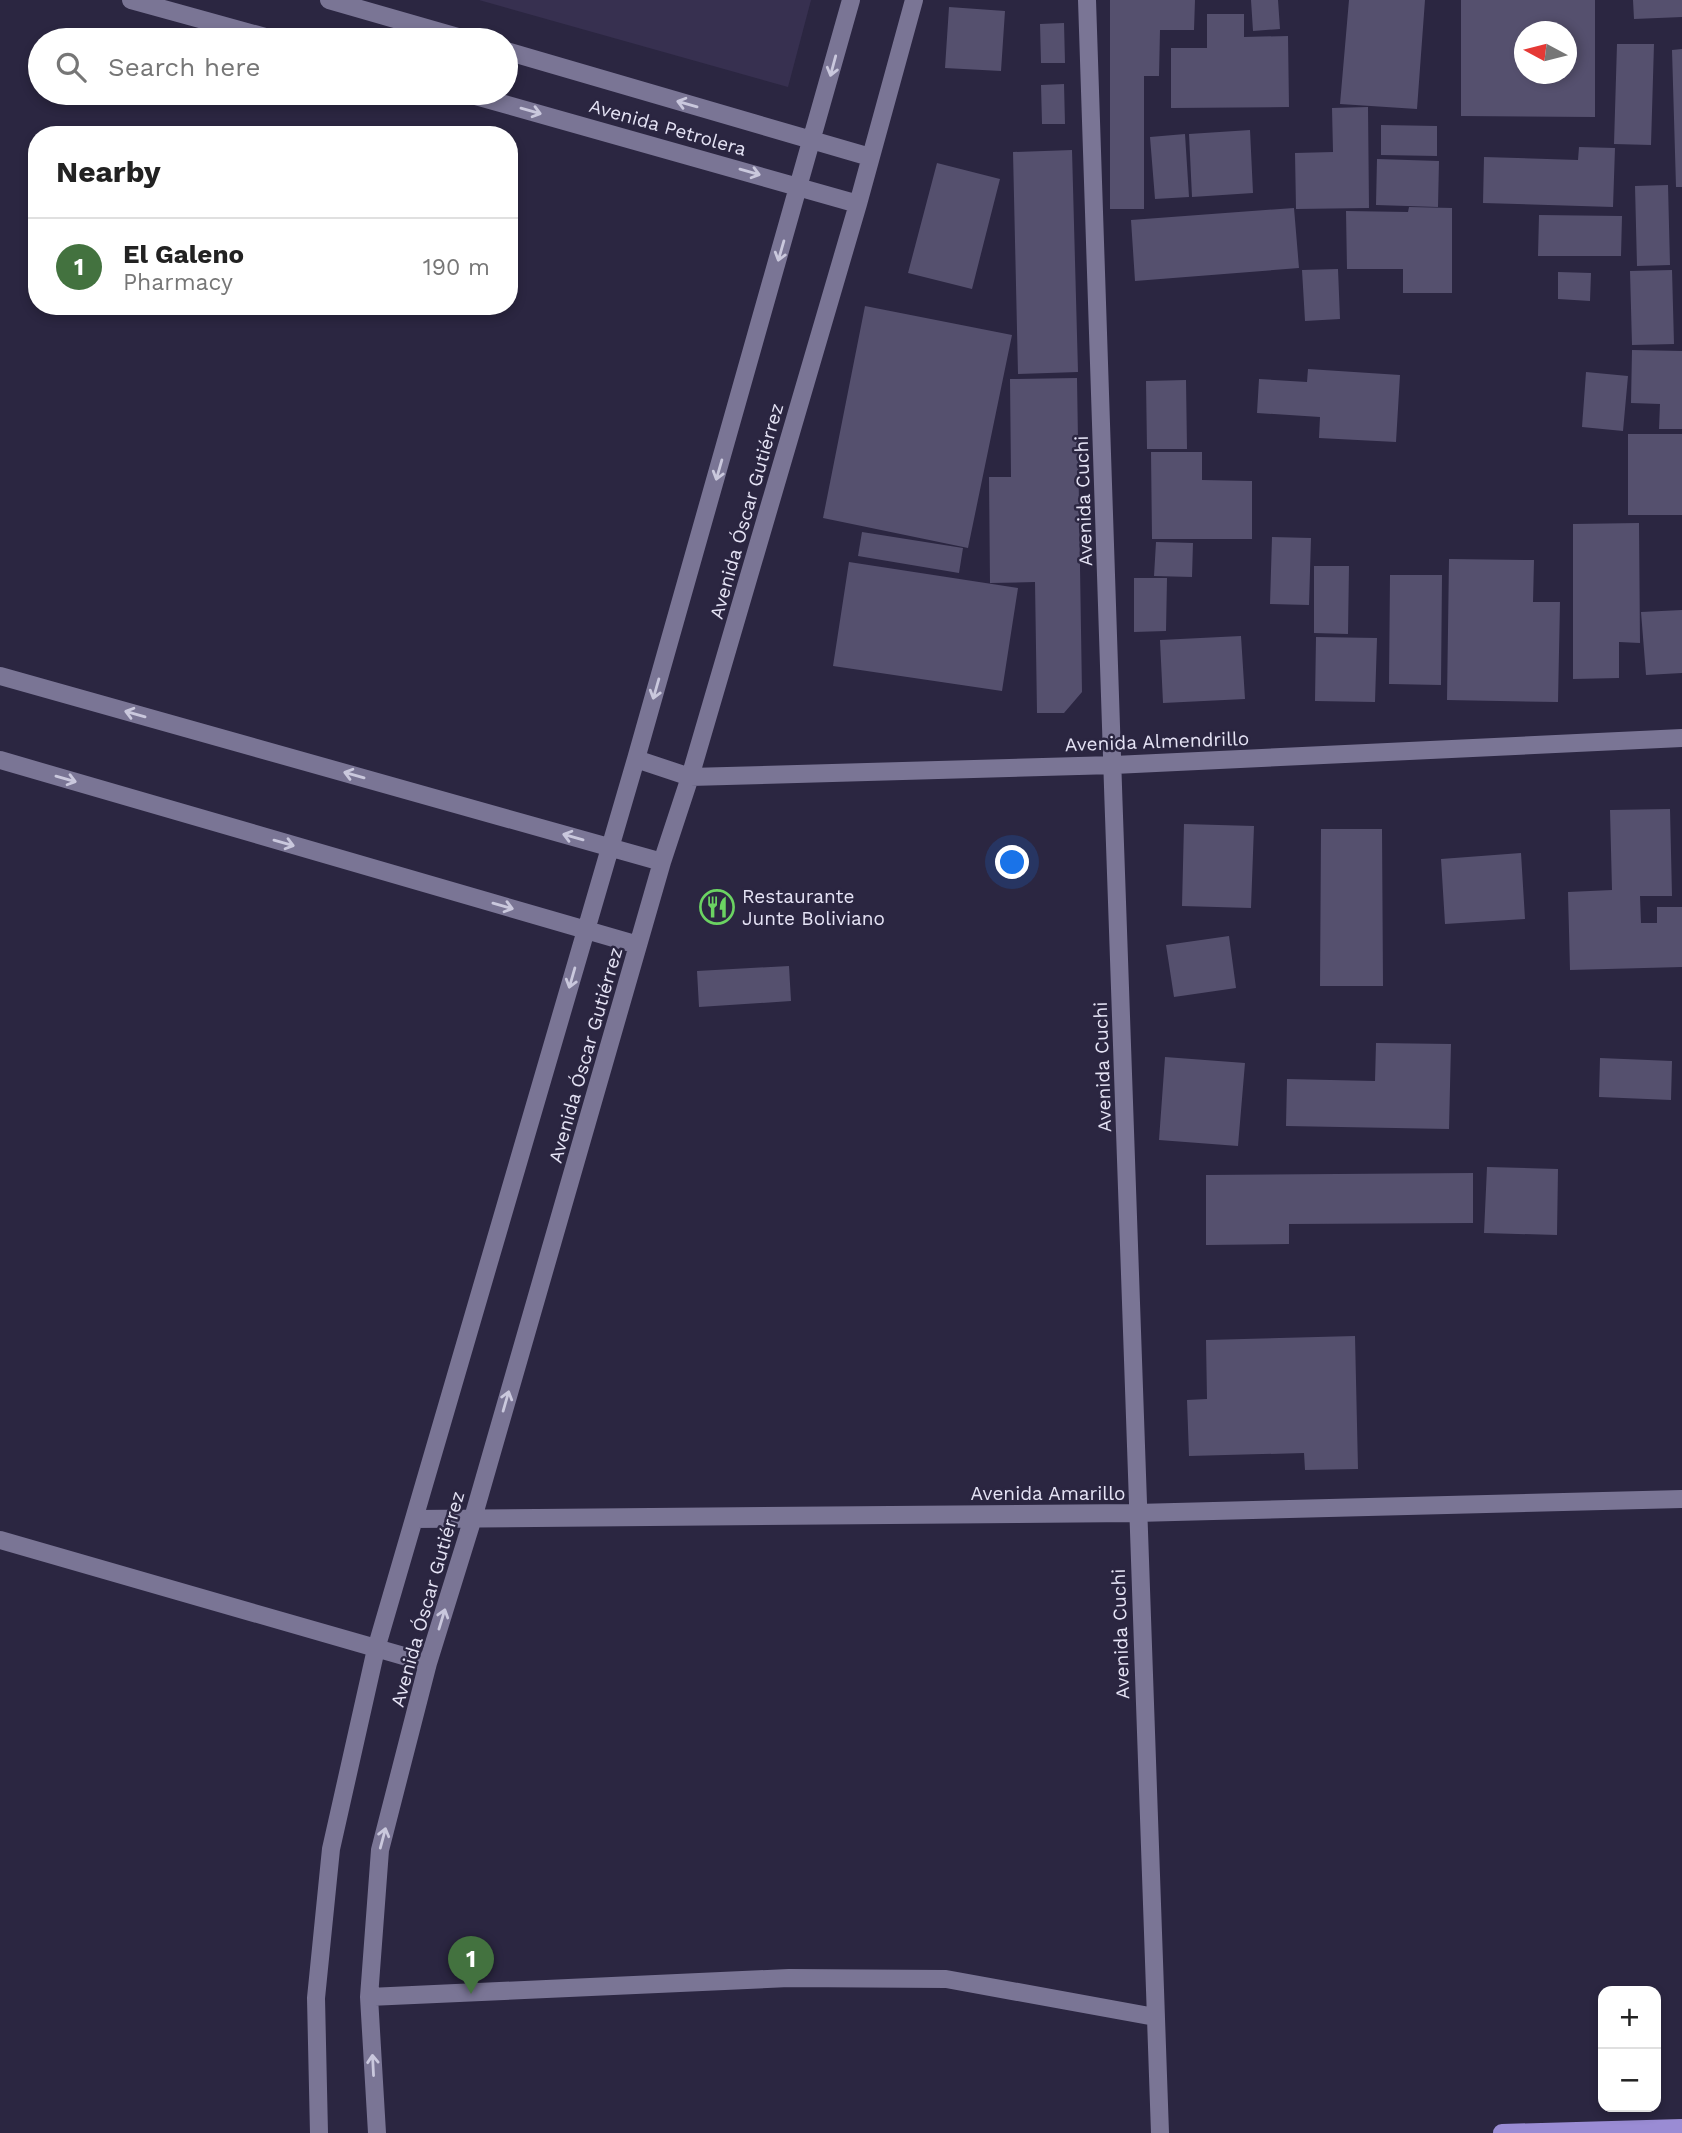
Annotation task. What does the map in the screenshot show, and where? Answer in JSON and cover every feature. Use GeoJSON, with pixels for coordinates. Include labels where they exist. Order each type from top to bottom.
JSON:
{"type":"FeatureCollection","features":[{"type":"Feature","properties":{"kind":"main road"},"geometry":{"type":"LineString","coordinates":[[1503,2133],[1682,2128]]}},
{"type":"Feature","properties":{"kind":"street"},"geometry":{"type":"LineString","coordinates":[[131,0],[232,28]]}},
{"type":"Feature","properties":{"kind":"street"},"geometry":{"type":"LineString","coordinates":[[329,0],[426,28]]}},
{"type":"Feature","properties":{"kind":"street","name":"Avenida Óscar Gutiérrez"},"geometry":{"type":"LineString","coordinates":[[319,2133],[316,1998],[331,1849],[376,1648],[636,759],[851,0]]}},
{"type":"Feature","properties":{"kind":"street","name":"Avenida Óscar Gutiérrez"},"geometry":{"type":"LineString","coordinates":[[377,2133],[369,1997],[380,1850],[428,1664],[473,1518],[662,862],[690,777],[858,204],[914,0]]}},
{"type":"Feature","properties":{"kind":"street","name":"Avenida Cuchi"},"geometry":{"type":"LineString","coordinates":[[1087,0],[1114,765],[1136,1513],[1160,2133]]}},
{"type":"Feature","properties":{"kind":"street","name":"Avenida Petrolera"},"geometry":{"type":"LineString","coordinates":[[518,54],[870,157]]}},
{"type":"Feature","properties":{"kind":"street","name":"Avenida Petrolera"},"geometry":{"type":"LineString","coordinates":[[508,105],[858,204]]}},
{"type":"Feature","properties":{"kind":"street"},"geometry":{"type":"LineString","coordinates":[[0,676],[662,862]]}},
{"type":"Feature","properties":{"kind":"street","name":"Avenida Almendrillo"},"geometry":{"type":"LineString","coordinates":[[636,759],[690,777],[1114,765],[1682,738]]}},
{"type":"Feature","properties":{"kind":"street"},"geometry":{"type":"LineString","coordinates":[[0,760],[638,945]]}},
{"type":"Feature","properties":{"kind":"street","name":"Avenida Amarillo"},"geometry":{"type":"LineString","coordinates":[[414,1519],[1136,1513],[1682,1499]]}},
{"type":"Feature","properties":{"kind":"street"},"geometry":{"type":"LineString","coordinates":[[0,1540],[428,1664]]}},
{"type":"Feature","properties":{"kind":"street"},"geometry":{"type":"LineString","coordinates":[[369,1997],[789,1978],[946,1979],[1155,2017]]}},
{"type":"Feature","properties":{"kind":"shaded area"},"geometry":{"type":"Polygon","coordinates":[[[479,0],[811,0],[788,87],[479,0]]]}},
{"type":"Feature","properties":{"kind":"building"},"geometry":{"type":"Polygon","coordinates":[[[1110,0],[1195,0],[1194,30],[1160,30],[1159,76],[1144,76],[1144,209],[1110,209],[1110,0]]]}},
{"type":"Feature","properties":{"kind":"building"},"geometry":{"type":"Polygon","coordinates":[[[1251,0],[1278,0],[1280,29],[1253,31],[1251,0]]]}},
{"type":"Feature","properties":{"kind":"building"},"geometry":{"type":"Polygon","coordinates":[[[1349,0],[1425,0],[1417,109],[1340,104],[1349,0]]]}},
{"type":"Feature","properties":{"kind":"building"},"geometry":{"type":"Polygon","coordinates":[[[1461,0],[1595,0],[1595,117],[1461,116],[1461,0]]]}},
{"type":"Feature","properties":{"kind":"building"},"geometry":{"type":"Polygon","coordinates":[[[1633,0],[1682,0],[1682,17],[1634,19],[1633,0]]]}},
{"type":"Feature","properties":{"kind":"building"},"geometry":{"type":"Polygon","coordinates":[[[949,7],[1005,11],[1001,71],[945,68],[949,7]]]}},
{"type":"Feature","properties":{"kind":"building"},"geometry":{"type":"Polygon","coordinates":[[[1207,14],[1244,14],[1244,37],[1288,36],[1289,107],[1171,108],[1171,48],[1207,48],[1207,14]]]}},
{"type":"Feature","properties":{"kind":"building"},"geometry":{"type":"Polygon","coordinates":[[[1064,23],[1065,63],[1041,63],[1040,24],[1064,23]]]}},
{"type":"Feature","properties":{"kind":"building"},"geometry":{"type":"Polygon","coordinates":[[[1617,44],[1654,44],[1651,145],[1614,144],[1617,44]]]}},
{"type":"Feature","properties":{"kind":"building"},"geometry":{"type":"Polygon","coordinates":[[[1682,49],[1682,187],[1676,187],[1672,50],[1682,49]]]}},
{"type":"Feature","properties":{"kind":"building"},"geometry":{"type":"Polygon","coordinates":[[[1064,84],[1065,124],[1042,124],[1041,85],[1064,84]]]}},
{"type":"Feature","properties":{"kind":"building"},"geometry":{"type":"Polygon","coordinates":[[[1368,107],[1369,208],[1296,209],[1295,153],[1333,152],[1332,108],[1368,107]]]}},
{"type":"Feature","properties":{"kind":"building"},"geometry":{"type":"Polygon","coordinates":[[[1381,125],[1437,126],[1437,156],[1381,155],[1381,125]]]}},
{"type":"Feature","properties":{"kind":"building"},"geometry":{"type":"Polygon","coordinates":[[[1250,130],[1253,193],[1192,197],[1189,134],[1250,130]]]}},
{"type":"Feature","properties":{"kind":"building"},"geometry":{"type":"Polygon","coordinates":[[[1185,134],[1189,197],[1155,199],[1150,137],[1185,134]]]}},
{"type":"Feature","properties":{"kind":"building"},"geometry":{"type":"Polygon","coordinates":[[[1579,147],[1615,148],[1613,207],[1483,203],[1484,157],[1578,160],[1579,147]]]}},
{"type":"Feature","properties":{"kind":"building"},"geometry":{"type":"Polygon","coordinates":[[[1072,150],[1078,372],[1018,374],[1013,152],[1072,150]]]}},
{"type":"Feature","properties":{"kind":"building"},"geometry":{"type":"Polygon","coordinates":[[[1377,159],[1439,161],[1438,207],[1376,205],[1377,159]]]}},
{"type":"Feature","properties":{"kind":"building"},"geometry":{"type":"Polygon","coordinates":[[[937,163],[1000,179],[972,289],[908,273],[937,163]]]}},
{"type":"Feature","properties":{"kind":"building"},"geometry":{"type":"Polygon","coordinates":[[[1668,185],[1670,265],[1637,266],[1635,186],[1668,185]]]}},
{"type":"Feature","properties":{"kind":"building"},"geometry":{"type":"Polygon","coordinates":[[[1409,207],[1452,208],[1452,293],[1403,293],[1403,269],[1347,269],[1346,211],[1408,212],[1409,207]]]}},
{"type":"Feature","properties":{"kind":"building"},"geometry":{"type":"Polygon","coordinates":[[[1294,208],[1299,268],[1135,281],[1131,220],[1294,208]]]}},
{"type":"Feature","properties":{"kind":"building"},"geometry":{"type":"Polygon","coordinates":[[[1539,215],[1622,216],[1621,256],[1538,256],[1539,215]]]}},
{"type":"Feature","properties":{"kind":"building"},"geometry":{"type":"Polygon","coordinates":[[[1338,269],[1340,319],[1305,321],[1302,270],[1338,269]]]}},
{"type":"Feature","properties":{"kind":"building"},"geometry":{"type":"Polygon","coordinates":[[[1672,270],[1674,344],[1632,345],[1630,271],[1672,270]]]}},
{"type":"Feature","properties":{"kind":"building"},"geometry":{"type":"Polygon","coordinates":[[[1558,272],[1591,273],[1590,301],[1558,299],[1558,272]]]}},
{"type":"Feature","properties":{"kind":"building"},"geometry":{"type":"Polygon","coordinates":[[[865,306],[1012,335],[968,548],[823,518],[865,306]]]}},
{"type":"Feature","properties":{"kind":"building"},"geometry":{"type":"Polygon","coordinates":[[[1632,350],[1682,351],[1682,429],[1659,429],[1660,404],[1631,403],[1632,350]]]}},
{"type":"Feature","properties":{"kind":"building"},"geometry":{"type":"Polygon","coordinates":[[[1308,369],[1400,375],[1396,442],[1319,438],[1320,417],[1257,413],[1259,379],[1307,382],[1308,369]]]}},
{"type":"Feature","properties":{"kind":"building"},"geometry":{"type":"Polygon","coordinates":[[[1586,372],[1628,376],[1623,431],[1582,427],[1586,372]]]}},
{"type":"Feature","properties":{"kind":"building"},"geometry":{"type":"Polygon","coordinates":[[[1077,378],[1082,692],[1064,713],[1037,713],[1035,582],[990,583],[989,477],[1011,477],[1010,379],[1077,378]]]}},
{"type":"Feature","properties":{"kind":"building"},"geometry":{"type":"Polygon","coordinates":[[[1186,380],[1187,449],[1147,449],[1146,381],[1186,380]]]}},
{"type":"Feature","properties":{"kind":"building"},"geometry":{"type":"Polygon","coordinates":[[[1628,434],[1682,434],[1682,515],[1628,515],[1628,434]]]}},
{"type":"Feature","properties":{"kind":"building"},"geometry":{"type":"Polygon","coordinates":[[[1151,452],[1202,452],[1202,480],[1252,481],[1252,539],[1152,539],[1151,452]]]}},
{"type":"Feature","properties":{"kind":"building"},"geometry":{"type":"Polygon","coordinates":[[[1639,523],[1640,643],[1619,642],[1619,678],[1573,679],[1573,524],[1639,523]]]}},
{"type":"Feature","properties":{"kind":"building"},"geometry":{"type":"Polygon","coordinates":[[[862,532],[963,548],[959,573],[858,556],[862,532]]]}},
{"type":"Feature","properties":{"kind":"building"},"geometry":{"type":"Polygon","coordinates":[[[1272,537],[1311,538],[1309,605],[1270,604],[1272,537]]]}},
{"type":"Feature","properties":{"kind":"building"},"geometry":{"type":"Polygon","coordinates":[[[1156,542],[1193,543],[1192,577],[1154,576],[1156,542]]]}},
{"type":"Feature","properties":{"kind":"building"},"geometry":{"type":"Polygon","coordinates":[[[1449,559],[1534,560],[1533,602],[1560,602],[1558,702],[1447,700],[1449,559]]]}},
{"type":"Feature","properties":{"kind":"building"},"geometry":{"type":"Polygon","coordinates":[[[849,562],[1018,588],[1002,691],[833,666],[849,562]]]}},
{"type":"Feature","properties":{"kind":"building"},"geometry":{"type":"Polygon","coordinates":[[[1314,566],[1349,566],[1348,634],[1314,633],[1314,566]]]}},
{"type":"Feature","properties":{"kind":"building"},"geometry":{"type":"Polygon","coordinates":[[[1390,575],[1442,575],[1441,685],[1389,684],[1390,575]]]}},
{"type":"Feature","properties":{"kind":"building"},"geometry":{"type":"Polygon","coordinates":[[[1134,578],[1167,578],[1166,631],[1134,632],[1134,578]]]}},
{"type":"Feature","properties":{"kind":"building"},"geometry":{"type":"Polygon","coordinates":[[[1682,610],[1682,673],[1646,675],[1641,612],[1682,610]]]}},
{"type":"Feature","properties":{"kind":"building"},"geometry":{"type":"Polygon","coordinates":[[[1241,636],[1245,699],[1163,703],[1160,640],[1241,636]]]}},
{"type":"Feature","properties":{"kind":"building"},"geometry":{"type":"Polygon","coordinates":[[[1316,637],[1377,638],[1375,702],[1315,701],[1316,637]]]}},
{"type":"Feature","properties":{"kind":"building"},"geometry":{"type":"Polygon","coordinates":[[[1670,809],[1672,896],[1640,896],[1641,923],[1657,923],[1657,907],[1682,907],[1682,967],[1570,970],[1568,892],[1612,890],[1610,810],[1670,809]]]}},
{"type":"Feature","properties":{"kind":"building"},"geometry":{"type":"Polygon","coordinates":[[[1184,824],[1254,826],[1251,908],[1182,906],[1184,824]]]}},
{"type":"Feature","properties":{"kind":"building"},"geometry":{"type":"Polygon","coordinates":[[[1321,829],[1382,829],[1383,986],[1320,986],[1321,829]]]}},
{"type":"Feature","properties":{"kind":"building"},"geometry":{"type":"Polygon","coordinates":[[[1521,853],[1525,919],[1445,924],[1441,859],[1521,853]]]}},
{"type":"Feature","properties":{"kind":"building"},"geometry":{"type":"Polygon","coordinates":[[[1229,936],[1236,988],[1174,997],[1166,945],[1229,936]]]}},
{"type":"Feature","properties":{"kind":"building"},"geometry":{"type":"Polygon","coordinates":[[[789,966],[791,1001],[699,1007],[697,971],[789,966]]]}},
{"type":"Feature","properties":{"kind":"building"},"geometry":{"type":"Polygon","coordinates":[[[1376,1043],[1451,1044],[1449,1129],[1286,1126],[1287,1079],[1375,1081],[1376,1043]]]}},
{"type":"Feature","properties":{"kind":"building"},"geometry":{"type":"Polygon","coordinates":[[[1165,1057],[1245,1063],[1238,1146],[1159,1140],[1165,1057]]]}},
{"type":"Feature","properties":{"kind":"building"},"geometry":{"type":"Polygon","coordinates":[[[1600,1058],[1672,1061],[1671,1100],[1599,1097],[1600,1058]]]}},
{"type":"Feature","properties":{"kind":"building"},"geometry":{"type":"Polygon","coordinates":[[[1487,1167],[1558,1169],[1557,1235],[1484,1233],[1487,1167]]]}},
{"type":"Feature","properties":{"kind":"building"},"geometry":{"type":"Polygon","coordinates":[[[1473,1173],[1473,1223],[1289,1224],[1289,1244],[1206,1245],[1206,1175],[1473,1173]]]}},
{"type":"Feature","properties":{"kind":"building"},"geometry":{"type":"Polygon","coordinates":[[[1355,1336],[1358,1469],[1305,1470],[1304,1453],[1189,1456],[1187,1400],[1207,1399],[1206,1340],[1355,1336]]]}},
{"type":"Feature","properties":{"kind":"place","name":"Restaurante Junte Boliviano"},"geometry":{"type":"Point","coordinates":[717,907]}},
{"type":"Feature","properties":{"kind":"place","name":"El Galeno"},"geometry":{"type":"Point","coordinates":[471,1994]}}]}
